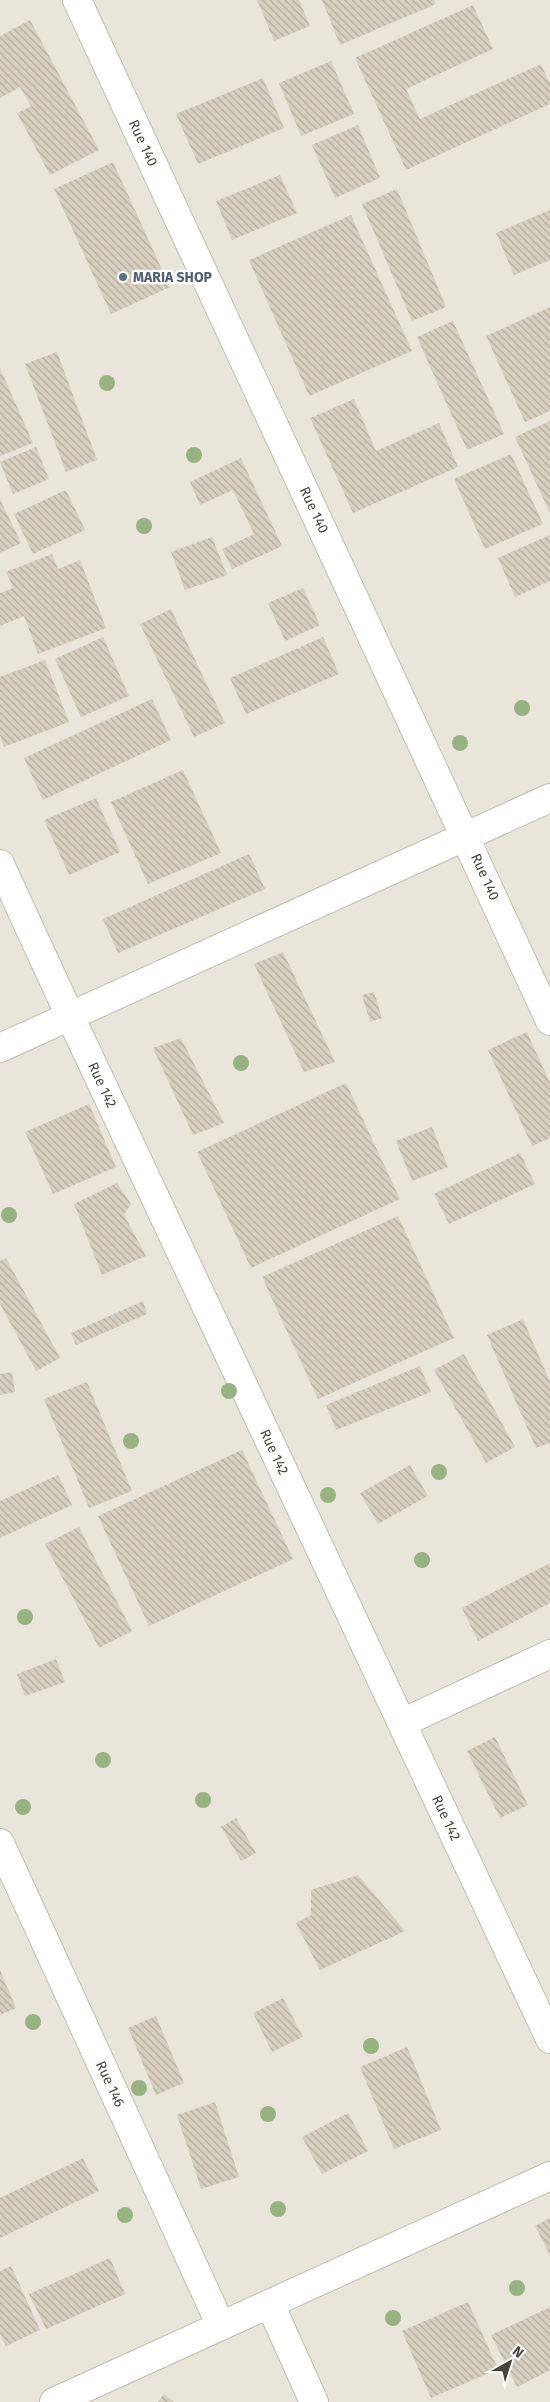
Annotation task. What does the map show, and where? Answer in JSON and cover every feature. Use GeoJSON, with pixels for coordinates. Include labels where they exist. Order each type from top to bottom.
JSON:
{"type":"FeatureCollection","features":[{"type":"Feature","properties":{"kind":"street","name":"Rue 140"},"geometry":{"type":"LineString","coordinates":[[77,0],[550,1021]]}},
{"type":"Feature","properties":{"kind":"street"},"geometry":{"type":"LineString","coordinates":[[0,1048],[550,798]]}},
{"type":"Feature","properties":{"kind":"street","name":"Rue 142"},"geometry":{"type":"LineString","coordinates":[[0,864],[550,2039]]}},
{"type":"Feature","properties":{"kind":"street"},"geometry":{"type":"LineString","coordinates":[[402,1723],[550,1654]]}},
{"type":"Feature","properties":{"kind":"street","name":"Rue 146"},"geometry":{"type":"LineString","coordinates":[[0,1842],[221,2326]]}},
{"type":"Feature","properties":{"kind":"street"},"geometry":{"type":"LineString","coordinates":[[54,2402],[550,2176]]}},
{"type":"Feature","properties":{"kind":"street"},"geometry":{"type":"LineString","coordinates":[[270,2304],[314,2402]]}},
{"type":"Feature","properties":{"kind":"shaded area"},"geometry":{"type":"Polygon","coordinates":[[[0,0],[550,0],[550,2402],[0,2402],[0,0]]]}},
{"type":"Feature","properties":{"kind":"building"},"geometry":{"type":"Polygon","coordinates":[[[257,0],[299,0],[310,26],[274,41],[257,0]]]}},
{"type":"Feature","properties":{"kind":"building"},"geometry":{"type":"Polygon","coordinates":[[[322,0],[434,0],[436,4],[340,45],[322,0]]]}},
{"type":"Feature","properties":{"kind":"building"},"geometry":{"type":"Polygon","coordinates":[[[473,5],[493,49],[406,89],[420,119],[541,64],[550,84],[550,104],[406,170],[355,58],[473,5]]]}},
{"type":"Feature","properties":{"kind":"building"},"geometry":{"type":"Polygon","coordinates":[[[30,20],[99,150],[50,175],[17,113],[31,106],[20,87],[0,98],[0,36],[30,20]]]}},
{"type":"Feature","properties":{"kind":"building"},"geometry":{"type":"Polygon","coordinates":[[[331,61],[354,114],[301,136],[279,83],[331,61]]]}},
{"type":"Feature","properties":{"kind":"building"},"geometry":{"type":"Polygon","coordinates":[[[263,78],[284,128],[198,164],[176,114],[263,78]]]}},
{"type":"Feature","properties":{"kind":"building"},"geometry":{"type":"Polygon","coordinates":[[[358,125],[380,178],[335,198],[312,145],[358,125]]]}},
{"type":"Feature","properties":{"kind":"building"},"geometry":{"type":"Polygon","coordinates":[[[113,162],[170,287],[111,314],[54,189],[113,162]]]}},
{"type":"Feature","properties":{"kind":"building"},"geometry":{"type":"Polygon","coordinates":[[[280,175],[297,213],[232,240],[216,201],[280,175]]]}},
{"type":"Feature","properties":{"kind":"building"},"geometry":{"type":"Polygon","coordinates":[[[397,189],[446,307],[412,321],[362,204],[397,189]]]}},
{"type":"Feature","properties":{"kind":"building"},"geometry":{"type":"Polygon","coordinates":[[[550,210],[550,260],[514,275],[496,233],[550,210]]]}},
{"type":"Feature","properties":{"kind":"building"},"geometry":{"type":"Polygon","coordinates":[[[351,215],[412,351],[309,396],[249,260],[351,215]]]}},
{"type":"Feature","properties":{"kind":"building"},"geometry":{"type":"Polygon","coordinates":[[[550,307],[550,411],[525,422],[486,336],[550,307]]]}},
{"type":"Feature","properties":{"kind":"building"},"geometry":{"type":"Polygon","coordinates":[[[453,321],[504,434],[467,450],[417,337],[453,321]]]}},
{"type":"Feature","properties":{"kind":"building"},"geometry":{"type":"Polygon","coordinates":[[[57,352],[97,460],[66,472],[25,364],[57,352]]]}},
{"type":"Feature","properties":{"kind":"building"},"geometry":{"type":"Polygon","coordinates":[[[0,368],[33,443],[0,456],[0,368]]]}},
{"type":"Feature","properties":{"kind":"building"},"geometry":{"type":"Polygon","coordinates":[[[354,399],[376,451],[439,423],[458,467],[353,513],[310,418],[354,399]]]}},
{"type":"Feature","properties":{"kind":"building"},"geometry":{"type":"Polygon","coordinates":[[[550,421],[550,513],[515,437],[550,421]]]}},
{"type":"Feature","properties":{"kind":"building"},"geometry":{"type":"Polygon","coordinates":[[[36,447],[49,479],[13,494],[0,462],[36,447]]]}},
{"type":"Feature","properties":{"kind":"building"},"geometry":{"type":"Polygon","coordinates":[[[511,454],[543,524],[485,549],[454,479],[511,454]]]}},
{"type":"Feature","properties":{"kind":"building"},"geometry":{"type":"Polygon","coordinates":[[[241,458],[282,546],[232,569],[222,549],[254,534],[233,490],[200,505],[190,482],[241,458]]]}},
{"type":"Feature","properties":{"kind":"building"},"geometry":{"type":"Polygon","coordinates":[[[66,490],[85,530],[33,554],[14,514],[66,490]]]}},
{"type":"Feature","properties":{"kind":"building"},"geometry":{"type":"Polygon","coordinates":[[[0,499],[21,543],[0,553],[0,499]]]}},
{"type":"Feature","properties":{"kind":"building"},"geometry":{"type":"Polygon","coordinates":[[[550,535],[550,581],[515,597],[498,558],[550,535]]]}},
{"type":"Feature","properties":{"kind":"building"},"geometry":{"type":"Polygon","coordinates":[[[212,537],[227,575],[185,590],[171,552],[212,537]]]}},
{"type":"Feature","properties":{"kind":"building"},"geometry":{"type":"Polygon","coordinates":[[[52,554],[58,569],[80,560],[106,628],[38,654],[24,616],[0,626],[0,593],[13,588],[6,572],[52,554]]]}},
{"type":"Feature","properties":{"kind":"building"},"geometry":{"type":"Polygon","coordinates":[[[303,588],[320,625],[285,641],[268,603],[303,588]]]}},
{"type":"Feature","properties":{"kind":"building"},"geometry":{"type":"Polygon","coordinates":[[[171,609],[225,723],[194,737],[140,624],[171,609]]]}},
{"type":"Feature","properties":{"kind":"building"},"geometry":{"type":"Polygon","coordinates":[[[103,637],[129,696],[81,717],[55,659],[103,637]]]}},
{"type":"Feature","properties":{"kind":"building"},"geometry":{"type":"Polygon","coordinates":[[[323,637],[339,674],[246,714],[230,678],[323,637]]]}},
{"type":"Feature","properties":{"kind":"building"},"geometry":{"type":"Polygon","coordinates":[[[45,660],[69,722],[4,747],[0,735],[0,677],[45,660]]]}},
{"type":"Feature","properties":{"kind":"building"},"geometry":{"type":"Polygon","coordinates":[[[152,699],[171,740],[43,800],[24,758],[152,699]]]}},
{"type":"Feature","properties":{"kind":"building"},"geometry":{"type":"Polygon","coordinates":[[[183,770],[221,853],[148,884],[111,802],[183,770]]]}},
{"type":"Feature","properties":{"kind":"building"},"geometry":{"type":"Polygon","coordinates":[[[96,798],[120,852],[69,875],[44,820],[96,798]]]}},
{"type":"Feature","properties":{"kind":"building"},"geometry":{"type":"Polygon","coordinates":[[[249,854],[265,889],[118,953],[103,919],[249,854]]]}},
{"type":"Feature","properties":{"kind":"building"},"geometry":{"type":"Polygon","coordinates":[[[283,952],[335,1062],[304,1072],[254,964],[283,952]]]}},
{"type":"Feature","properties":{"kind":"building"},"geometry":{"type":"Polygon","coordinates":[[[374,992],[382,1018],[370,1022],[362,995],[374,992]]]}},
{"type":"Feature","properties":{"kind":"building"},"geometry":{"type":"Polygon","coordinates":[[[527,1032],[550,1083],[550,1138],[532,1146],[488,1050],[527,1032]]]}},
{"type":"Feature","properties":{"kind":"building"},"geometry":{"type":"Polygon","coordinates":[[[181,1038],[224,1123],[193,1135],[153,1048],[181,1038]]]}},
{"type":"Feature","properties":{"kind":"building"},"geometry":{"type":"Polygon","coordinates":[[[346,1083],[400,1199],[251,1268],[197,1152],[346,1083]]]}},
{"type":"Feature","properties":{"kind":"building"},"geometry":{"type":"Polygon","coordinates":[[[89,1104],[116,1167],[53,1194],[25,1132],[89,1104]]]}},
{"type":"Feature","properties":{"kind":"building"},"geometry":{"type":"Polygon","coordinates":[[[432,1127],[448,1167],[412,1181],[396,1141],[432,1127]]]}},
{"type":"Feature","properties":{"kind":"building"},"geometry":{"type":"Polygon","coordinates":[[[520,1153],[535,1184],[449,1224],[434,1194],[520,1153]]]}},
{"type":"Feature","properties":{"kind":"building"},"geometry":{"type":"Polygon","coordinates":[[[117,1183],[131,1204],[124,1215],[146,1256],[102,1275],[74,1204],[117,1183]]]}},
{"type":"Feature","properties":{"kind":"building"},"geometry":{"type":"Polygon","coordinates":[[[398,1216],[454,1338],[318,1399],[262,1277],[398,1216]]]}},
{"type":"Feature","properties":{"kind":"building"},"geometry":{"type":"Polygon","coordinates":[[[6,1258],[60,1358],[36,1371],[0,1304],[0,1261],[6,1258]]]}},
{"type":"Feature","properties":{"kind":"building"},"geometry":{"type":"Polygon","coordinates":[[[143,1301],[147,1314],[76,1345],[71,1333],[143,1301]]]}},
{"type":"Feature","properties":{"kind":"building"},"geometry":{"type":"Polygon","coordinates":[[[523,1319],[550,1382],[550,1443],[536,1448],[487,1335],[523,1319]]]}},
{"type":"Feature","properties":{"kind":"building"},"geometry":{"type":"Polygon","coordinates":[[[464,1354],[515,1447],[486,1463],[434,1370],[464,1354]]]}},
{"type":"Feature","properties":{"kind":"building"},"geometry":{"type":"Polygon","coordinates":[[[420,1366],[431,1392],[336,1430],[326,1405],[420,1366]]]}},
{"type":"Feature","properties":{"kind":"building"},"geometry":{"type":"Polygon","coordinates":[[[12,1372],[15,1392],[0,1395],[0,1374],[12,1372]]]}},
{"type":"Feature","properties":{"kind":"building"},"geometry":{"type":"Polygon","coordinates":[[[87,1382],[132,1491],[89,1508],[44,1399],[87,1382]]]}},
{"type":"Feature","properties":{"kind":"building"},"geometry":{"type":"Polygon","coordinates":[[[242,1450],[293,1559],[149,1626],[98,1516],[242,1450]]]}},
{"type":"Feature","properties":{"kind":"building"},"geometry":{"type":"Polygon","coordinates":[[[410,1465],[428,1496],[378,1524],[360,1493],[410,1465]]]}},
{"type":"Feature","properties":{"kind":"building"},"geometry":{"type":"Polygon","coordinates":[[[58,1475],[72,1505],[0,1538],[0,1501],[58,1475]]]}},
{"type":"Feature","properties":{"kind":"building"},"geometry":{"type":"Polygon","coordinates":[[[79,1527],[132,1631],[99,1648],[45,1544],[79,1527]]]}},
{"type":"Feature","properties":{"kind":"building"},"geometry":{"type":"Polygon","coordinates":[[[550,1563],[550,1603],[478,1641],[462,1608],[550,1563]]]}},
{"type":"Feature","properties":{"kind":"building"},"geometry":{"type":"Polygon","coordinates":[[[56,1659],[65,1682],[25,1696],[17,1674],[56,1659]]]}},
{"type":"Feature","properties":{"kind":"building"},"geometry":{"type":"Polygon","coordinates":[[[495,1737],[528,1805],[500,1818],[467,1751],[495,1737]]]}},
{"type":"Feature","properties":{"kind":"building"},"geometry":{"type":"Polygon","coordinates":[[[236,1818],[256,1853],[241,1861],[221,1827],[236,1818]]]}},
{"type":"Feature","properties":{"kind":"building"},"geometry":{"type":"Polygon","coordinates":[[[358,1875],[405,1931],[320,1970],[296,1923],[311,1915],[311,1890],[358,1875]]]}},
{"type":"Feature","properties":{"kind":"building"},"geometry":{"type":"Polygon","coordinates":[[[0,1970],[16,2008],[0,2015],[0,1970]]]}},
{"type":"Feature","properties":{"kind":"building"},"geometry":{"type":"Polygon","coordinates":[[[283,1998],[303,2037],[272,2052],[253,2013],[283,1998]]]}},
{"type":"Feature","properties":{"kind":"building"},"geometry":{"type":"Polygon","coordinates":[[[156,2016],[184,2083],[156,2095],[128,2028],[156,2016]]]}},
{"type":"Feature","properties":{"kind":"building"},"geometry":{"type":"Polygon","coordinates":[[[407,2047],[441,2130],[394,2149],[360,2067],[407,2047]]]}},
{"type":"Feature","properties":{"kind":"building"},"geometry":{"type":"Polygon","coordinates":[[[215,2102],[239,2177],[201,2189],[177,2115],[215,2102]]]}},
{"type":"Feature","properties":{"kind":"building"},"geometry":{"type":"Polygon","coordinates":[[[348,2113],[368,2151],[322,2174],[302,2137],[348,2113]]]}},
{"type":"Feature","properties":{"kind":"building"},"geometry":{"type":"Polygon","coordinates":[[[83,2158],[99,2191],[0,2238],[0,2198],[83,2158]]]}},
{"type":"Feature","properties":{"kind":"building"},"geometry":{"type":"Polygon","coordinates":[[[550,2218],[550,2255],[535,2226],[550,2218]]]}},
{"type":"Feature","properties":{"kind":"building"},"geometry":{"type":"Polygon","coordinates":[[[110,2258],[125,2294],[46,2329],[29,2294],[110,2258]]]}},
{"type":"Feature","properties":{"kind":"building"},"geometry":{"type":"Polygon","coordinates":[[[11,2266],[40,2330],[6,2346],[0,2334],[0,2271],[11,2266]]]}},
{"type":"Feature","properties":{"kind":"building"},"geometry":{"type":"Polygon","coordinates":[[[468,2302],[498,2369],[431,2398],[402,2331],[468,2302]]]}},
{"type":"Feature","properties":{"kind":"building"},"geometry":{"type":"Polygon","coordinates":[[[550,2307],[550,2370],[517,2387],[491,2335],[550,2307]]]}},
{"type":"Feature","properties":{"kind":"building"},"geometry":{"type":"Polygon","coordinates":[[[164,2394],[174,2402],[158,2402],[164,2394]]]}},
{"type":"Feature","properties":{"kind":"place","name":"MARIA SHOP"},"geometry":{"type":"Point","coordinates":[123,277]}}]}
